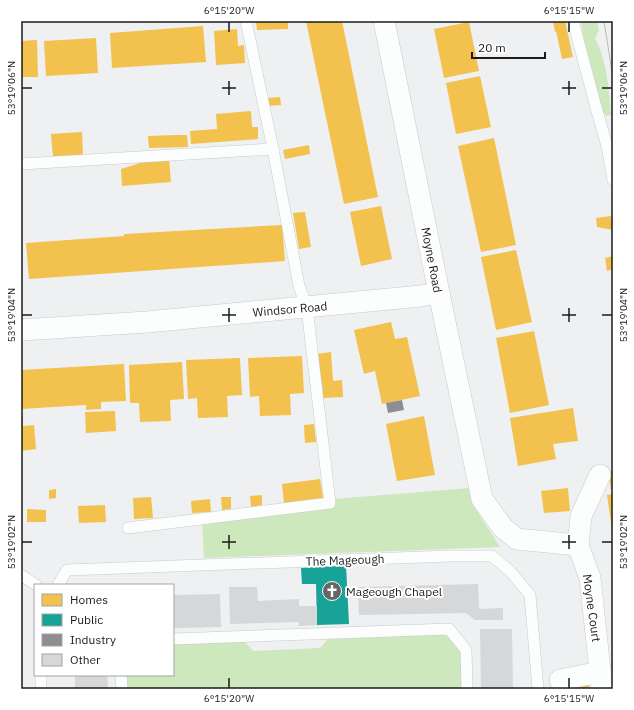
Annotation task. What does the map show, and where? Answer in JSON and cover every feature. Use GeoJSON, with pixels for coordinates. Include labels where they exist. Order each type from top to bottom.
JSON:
{"type":"FeatureCollection","features":[{"type":"Feature","properties":{"kind":"street","name":"Moyne Road"},"geometry":{"type":"LineString","coordinates":[[384,21],[482,499],[503,528],[517,539],[578,545]]}},
{"type":"Feature","properties":{"kind":"street","name":"Windsor Road"},"geometry":{"type":"LineString","coordinates":[[21,330],[147,322],[307,308],[439,293]]}},
{"type":"Feature","properties":{"kind":"street","name":"Moyne Court"},"geometry":{"type":"LineString","coordinates":[[560,680],[601,681],[590,578],[578,545],[581,516],[600,475]]}},
{"type":"Feature","properties":{"kind":"lane"},"geometry":{"type":"LineString","coordinates":[[128,528],[330,503],[307,308],[299,286],[273,149],[246,21]]}},
{"type":"Feature","properties":{"kind":"lane"},"geometry":{"type":"LineString","coordinates":[[573,21],[607,146],[613,180]]}},
{"type":"Feature","properties":{"kind":"lane"},"geometry":{"type":"LineString","coordinates":[[21,164],[273,149]]}},
{"type":"Feature","properties":{"kind":"lane","name":"The Mageough"},"geometry":{"type":"LineString","coordinates":[[59,584],[67,570],[450,556],[492,556],[510,571],[530,595],[538,689]]}},
{"type":"Feature","properties":{"kind":"lane"},"geometry":{"type":"LineString","coordinates":[[21,575],[34,584]]}},
{"type":"Feature","properties":{"kind":"lane"},"geometry":{"type":"LineString","coordinates":[[174,639],[449,629],[466,650],[467,689]]}},
{"type":"Feature","properties":{"kind":"lane"},"geometry":{"type":"LineString","coordinates":[[41,676],[42,689]]}},
{"type":"Feature","properties":{"kind":"lane"},"geometry":{"type":"LineString","coordinates":[[121,676],[122,689]]}},
{"type":"Feature","properties":{"kind":"green space"},"geometry":{"type":"Polygon","coordinates":[[[581,21],[597,21],[599,30],[595,38],[605,66],[611,115],[606,116],[604,112],[601,113],[587,60],[581,21]]]}},
{"type":"Feature","properties":{"kind":"green space"},"geometry":{"type":"Polygon","coordinates":[[[470,488],[477,511],[500,547],[204,558],[202,523],[335,507],[334,499],[470,488]]]}},
{"type":"Feature","properties":{"kind":"green space"},"geometry":{"type":"Polygon","coordinates":[[[444,634],[450,636],[461,652],[461,689],[126,689],[125,676],[174,676],[174,644],[245,642],[253,651],[320,648],[329,638],[444,634]]]}},
{"type":"Feature","properties":{"kind":"building: Homes"},"geometry":{"type":"Polygon","coordinates":[[[256,21],[288,21],[288,29],[257,30],[256,21]]]}},
{"type":"Feature","properties":{"kind":"building: Homes"},"geometry":{"type":"Polygon","coordinates":[[[306,21],[342,21],[378,197],[344,204],[306,21]]]}},
{"type":"Feature","properties":{"kind":"building: Homes"},"geometry":{"type":"Polygon","coordinates":[[[553,21],[565,21],[573,57],[562,59],[553,21]]]}},
{"type":"Feature","properties":{"kind":"building: Homes"},"geometry":{"type":"Polygon","coordinates":[[[469,22],[479,71],[444,78],[434,29],[469,22]]]}},
{"type":"Feature","properties":{"kind":"building: Homes"},"geometry":{"type":"Polygon","coordinates":[[[203,26],[206,62],[112,68],[110,33],[203,26]]]}},
{"type":"Feature","properties":{"kind":"building: Homes"},"geometry":{"type":"Polygon","coordinates":[[[237,29],[238,46],[244,45],[245,63],[216,65],[214,31],[237,29]]]}},
{"type":"Feature","properties":{"kind":"building: Homes"},"geometry":{"type":"Polygon","coordinates":[[[96,38],[98,73],[46,76],[44,41],[96,38]]]}},
{"type":"Feature","properties":{"kind":"building: Homes"},"geometry":{"type":"Polygon","coordinates":[[[37,40],[38,77],[21,77],[21,41],[37,40]]]}},
{"type":"Feature","properties":{"kind":"building: Homes"},"geometry":{"type":"Polygon","coordinates":[[[480,76],[491,127],[456,134],[446,83],[480,76]]]}},
{"type":"Feature","properties":{"kind":"building: Homes"},"geometry":{"type":"Polygon","coordinates":[[[280,97],[281,105],[268,106],[267,98],[280,97]]]}},
{"type":"Feature","properties":{"kind":"building: Homes"},"geometry":{"type":"Polygon","coordinates":[[[251,111],[252,127],[258,127],[258,139],[191,144],[190,131],[217,129],[216,114],[251,111]]]}},
{"type":"Feature","properties":{"kind":"building: Homes"},"geometry":{"type":"Polygon","coordinates":[[[82,132],[83,155],[53,157],[51,134],[82,132]]]}},
{"type":"Feature","properties":{"kind":"building: Homes"},"geometry":{"type":"Polygon","coordinates":[[[187,135],[188,147],[149,148],[148,136],[187,135]]]}},
{"type":"Feature","properties":{"kind":"building: Homes"},"geometry":{"type":"Polygon","coordinates":[[[494,138],[516,245],[481,252],[458,146],[494,138]]]}},
{"type":"Feature","properties":{"kind":"building: Homes"},"geometry":{"type":"Polygon","coordinates":[[[309,145],[310,154],[285,159],[283,150],[309,145]]]}},
{"type":"Feature","properties":{"kind":"building: Homes"},"geometry":{"type":"Polygon","coordinates":[[[169,159],[171,182],[122,186],[121,169],[146,161],[169,159]]]}},
{"type":"Feature","properties":{"kind":"building: Homes"},"geometry":{"type":"Polygon","coordinates":[[[381,206],[392,259],[361,266],[350,212],[381,206]]]}},
{"type":"Feature","properties":{"kind":"building: Homes"},"geometry":{"type":"Polygon","coordinates":[[[305,212],[311,247],[299,249],[293,213],[305,212]]]}},
{"type":"Feature","properties":{"kind":"building: Homes"},"geometry":{"type":"Polygon","coordinates":[[[611,216],[613,230],[597,227],[596,218],[611,216]]]}},
{"type":"Feature","properties":{"kind":"building: Homes"},"geometry":{"type":"Polygon","coordinates":[[[282,225],[285,261],[29,279],[26,243],[124,236],[124,234],[282,225]]]}},
{"type":"Feature","properties":{"kind":"building: Homes"},"geometry":{"type":"Polygon","coordinates":[[[516,250],[532,322],[496,330],[481,257],[516,250]]]}},
{"type":"Feature","properties":{"kind":"building: Homes"},"geometry":{"type":"Polygon","coordinates":[[[613,256],[613,269],[607,271],[605,258],[613,256]]]}},
{"type":"Feature","properties":{"kind":"building: Homes"},"geometry":{"type":"Polygon","coordinates":[[[391,322],[395,339],[407,337],[420,396],[382,404],[375,371],[364,374],[354,330],[391,322]]]}},
{"type":"Feature","properties":{"kind":"building: Homes"},"geometry":{"type":"Polygon","coordinates":[[[534,331],[549,405],[510,413],[496,338],[534,331]]]}},
{"type":"Feature","properties":{"kind":"building: Homes"},"geometry":{"type":"Polygon","coordinates":[[[331,352],[333,381],[342,380],[343,397],[323,398],[317,354],[331,352]]]}},
{"type":"Feature","properties":{"kind":"building: Homes"},"geometry":{"type":"Polygon","coordinates":[[[302,356],[304,393],[290,394],[291,415],[260,416],[259,396],[250,397],[248,358],[302,356]]]}},
{"type":"Feature","properties":{"kind":"building: Homes"},"geometry":{"type":"Polygon","coordinates":[[[240,358],[242,395],[227,396],[228,417],[198,418],[197,398],[188,399],[186,360],[240,358]]]}},
{"type":"Feature","properties":{"kind":"building: Homes"},"geometry":{"type":"Polygon","coordinates":[[[182,362],[184,399],[170,400],[171,421],[140,422],[139,403],[130,403],[129,365],[182,362]]]}},
{"type":"Feature","properties":{"kind":"building: Homes"},"geometry":{"type":"Polygon","coordinates":[[[124,364],[126,401],[101,402],[101,409],[86,410],[86,405],[21,409],[21,370],[124,364]]]}},
{"type":"Feature","properties":{"kind":"building: Homes"},"geometry":{"type":"Polygon","coordinates":[[[573,408],[578,441],[553,444],[556,459],[518,466],[510,418],[573,408]]]}},
{"type":"Feature","properties":{"kind":"building: Homes"},"geometry":{"type":"Polygon","coordinates":[[[115,411],[116,431],[86,433],[85,412],[115,411]]]}},
{"type":"Feature","properties":{"kind":"building: Homes"},"geometry":{"type":"Polygon","coordinates":[[[23,416],[23,426],[34,425],[36,449],[21,451],[21,417],[23,416]]]}},
{"type":"Feature","properties":{"kind":"building: Homes"},"geometry":{"type":"Polygon","coordinates":[[[424,416],[435,475],[397,481],[386,424],[424,416]]]}},
{"type":"Feature","properties":{"kind":"building: Homes"},"geometry":{"type":"Polygon","coordinates":[[[314,424],[316,442],[305,443],[304,425],[314,424]]]}},
{"type":"Feature","properties":{"kind":"building: Homes"},"geometry":{"type":"Polygon","coordinates":[[[613,471],[613,490],[611,490],[608,472],[613,471]]]}},
{"type":"Feature","properties":{"kind":"building: Homes"},"geometry":{"type":"Polygon","coordinates":[[[320,479],[323,498],[284,503],[282,484],[320,479]]]}},
{"type":"Feature","properties":{"kind":"building: Homes"},"geometry":{"type":"Polygon","coordinates":[[[568,488],[570,511],[544,513],[541,491],[568,488]]]}},
{"type":"Feature","properties":{"kind":"building: Homes"},"geometry":{"type":"Polygon","coordinates":[[[56,489],[56,498],[49,499],[49,490],[56,489]]]}},
{"type":"Feature","properties":{"kind":"building: Homes"},"geometry":{"type":"Polygon","coordinates":[[[613,494],[613,529],[612,529],[607,495],[613,494]]]}},
{"type":"Feature","properties":{"kind":"building: Homes"},"geometry":{"type":"Polygon","coordinates":[[[262,495],[262,505],[251,507],[250,496],[262,495]]]}},
{"type":"Feature","properties":{"kind":"building: Homes"},"geometry":{"type":"Polygon","coordinates":[[[151,497],[153,518],[134,519],[133,498],[151,497]]]}},
{"type":"Feature","properties":{"kind":"building: Homes"},"geometry":{"type":"Polygon","coordinates":[[[221,497],[231,497],[231,509],[222,510],[221,497]]]}},
{"type":"Feature","properties":{"kind":"building: Homes"},"geometry":{"type":"Polygon","coordinates":[[[210,499],[211,512],[192,513],[191,501],[210,499]]]}},
{"type":"Feature","properties":{"kind":"building: Homes"},"geometry":{"type":"Polygon","coordinates":[[[105,505],[106,522],[79,523],[78,506],[105,505]]]}},
{"type":"Feature","properties":{"kind":"building: Homes"},"geometry":{"type":"Polygon","coordinates":[[[27,509],[46,510],[46,522],[27,522],[27,509]]]}},
{"type":"Feature","properties":{"kind":"building: Homes"},"geometry":{"type":"Polygon","coordinates":[[[589,684],[589,689],[557,689],[589,684]]]}},
{"type":"Feature","properties":{"kind":"building: Public","name":"Mageough Chapel"},"geometry":{"type":"Polygon","coordinates":[[[346,565],[349,624],[317,625],[316,584],[302,584],[301,568],[346,565]]]}},
{"type":"Feature","properties":{"kind":"building: Industry"},"geometry":{"type":"Polygon","coordinates":[[[402,400],[404,410],[388,413],[386,403],[402,400]]]}},
{"type":"Feature","properties":{"kind":"building: Other"},"geometry":{"type":"Polygon","coordinates":[[[478,584],[480,609],[503,608],[503,620],[475,620],[466,613],[359,615],[358,587],[478,584]]]}},
{"type":"Feature","properties":{"kind":"building: Other"},"geometry":{"type":"Polygon","coordinates":[[[229,587],[257,587],[258,601],[299,599],[299,606],[317,606],[317,625],[299,626],[299,622],[230,624],[229,587]]]}},
{"type":"Feature","properties":{"kind":"building: Other"},"geometry":{"type":"Polygon","coordinates":[[[220,594],[221,627],[174,628],[174,595],[220,594]]]}},
{"type":"Feature","properties":{"kind":"building: Other"},"geometry":{"type":"Polygon","coordinates":[[[480,629],[512,629],[513,689],[481,689],[480,629]]]}},
{"type":"Feature","properties":{"kind":"building: Other"},"geometry":{"type":"Polygon","coordinates":[[[75,676],[107,676],[108,689],[75,689],[75,676]]]}},
{"type":"Feature","properties":{"kind":"tram line"},"geometry":{"type":"LineString","coordinates":[[604,21],[613,78]]}},
{"type":"Feature","properties":{"kind":"place","name":"Mageough Chapel"},"geometry":{"type":"Point","coordinates":[332,591]}}]}
